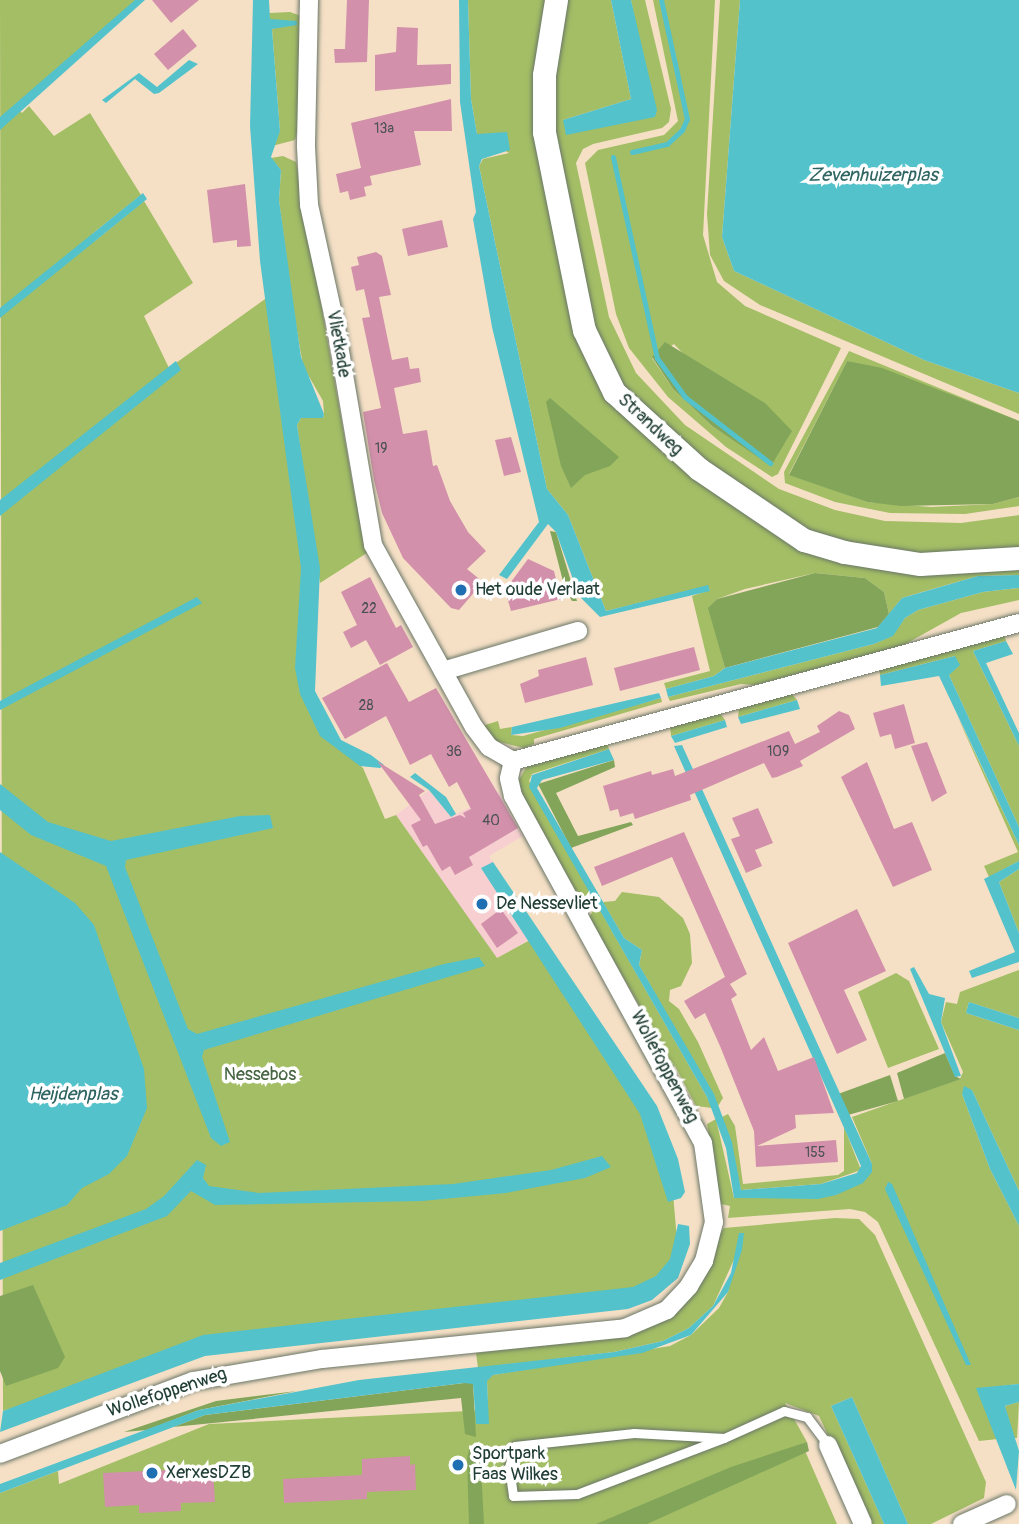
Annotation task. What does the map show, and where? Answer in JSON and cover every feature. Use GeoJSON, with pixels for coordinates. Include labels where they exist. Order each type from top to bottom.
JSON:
{"type":"FeatureCollection","features":[{"type":"Feature","properties":{"kind":"street","name":"Vlietkade"},"geometry":{"type":"LineString","coordinates":[[309,0],[306,147],[309,205],[336,328],[362,496],[373,545],[489,747],[513,761]]}},
{"type":"Feature","properties":{"kind":"street","name":"Strandweg"},"geometry":{"type":"LineString","coordinates":[[556,0],[544,75],[544,132],[584,330],[614,392],[699,469],[804,540],[844,552],[919,564],[1019,558]]}},
{"type":"Feature","properties":{"kind":"street"},"geometry":{"type":"LineString","coordinates":[[513,761],[1019,622]]}},
{"type":"Feature","properties":{"kind":"street"},"geometry":{"type":"LineString","coordinates":[[443,671],[578,631]]}},
{"type":"Feature","properties":{"kind":"street","name":"Wollefoppenweg"},"geometry":{"type":"LineString","coordinates":[[0,1454],[160,1392],[218,1374],[322,1359],[625,1328],[667,1310],[689,1286],[704,1261],[714,1222],[703,1143],[513,796],[509,778],[513,761]]}},
{"type":"Feature","properties":{"kind":"street"},"geometry":{"type":"LineString","coordinates":[[828,1445],[863,1524]]}},
{"type":"Feature","properties":{"kind":"street"},"geometry":{"type":"LineString","coordinates":[[962,1524],[1007,1504]]}},
{"type":"Feature","properties":{"kind":"lane"},"geometry":{"type":"LineString","coordinates":[[724,1438],[634,1433],[516,1446],[509,1467],[513,1496],[577,1494],[724,1438],[784,1411],[807,1417],[828,1445]]}},
{"type":"Feature","properties":{"kind":"shaded area","name":"De Nessevliet"},"geometry":{"type":"Polygon","coordinates":[[[429,790],[451,817],[499,792],[523,836],[489,856],[493,862],[482,869],[530,939],[497,959],[396,815],[429,790]]]}},
{"type":"Feature","properties":{"kind":"green space","name":"Nessebos"},"geometry":{"type":"Polygon","coordinates":[[[0,0],[141,0],[18,108],[22,113],[29,106],[54,136],[90,113],[141,195],[92,234],[95,241],[144,201],[193,283],[144,316],[169,368],[272,294],[307,542],[301,647],[316,721],[363,768],[385,819],[396,815],[497,958],[530,940],[669,1147],[679,1263],[647,1295],[208,1343],[3,1411],[0,0]]]}},
{"type":"Feature","properties":{"kind":"green space"},"geometry":{"type":"Polygon","coordinates":[[[468,0],[549,0],[537,73],[585,356],[790,542],[1019,565],[1019,575],[978,576],[902,598],[889,614],[884,592],[865,578],[815,573],[745,589],[717,599],[709,608],[725,668],[714,676],[666,689],[664,683],[710,671],[692,596],[710,590],[707,586],[606,611],[568,515],[547,489],[479,166],[483,159],[509,153],[477,134],[471,99],[468,0]]]}},
{"type":"Feature","properties":{"kind":"green space"},"geometry":{"type":"Polygon","coordinates":[[[564,0],[611,0],[631,99],[563,120],[655,117],[631,0],[645,0],[671,109],[669,122],[662,128],[593,144],[583,149],[576,163],[609,317],[636,373],[685,425],[779,489],[835,510],[885,521],[961,523],[1019,515],[1019,550],[940,555],[851,545],[785,522],[638,407],[599,350],[549,116],[564,0]]]}},
{"type":"Feature","properties":{"kind":"green space"},"geometry":{"type":"Polygon","coordinates":[[[653,0],[715,0],[703,235],[717,282],[745,306],[841,348],[778,474],[772,477],[726,447],[668,397],[629,348],[616,314],[585,163],[598,150],[664,135],[678,121],[653,0]],[[674,344],[652,358],[673,389],[712,426],[771,465],[674,344]]]}},
{"type":"Feature","properties":{"kind":"green space"},"geometry":{"type":"Polygon","coordinates":[[[720,0],[740,0],[722,237],[734,271],[924,360],[1019,393],[1019,414],[760,305],[724,281],[710,255],[707,214],[720,0]]]}},
{"type":"Feature","properties":{"kind":"green space"},"geometry":{"type":"Polygon","coordinates":[[[290,12],[301,16],[300,120],[295,140],[272,146],[280,131],[272,29],[297,22],[270,20],[269,13],[290,12]]]}},
{"type":"Feature","properties":{"kind":"green space"},"geometry":{"type":"Polygon","coordinates":[[[283,156],[296,162],[355,497],[370,551],[320,583],[297,425],[301,418],[323,418],[323,401],[303,366],[292,301],[279,200],[281,170],[271,158],[283,156]]]}},
{"type":"Feature","properties":{"kind":"green space"},"geometry":{"type":"Polygon","coordinates":[[[665,342],[765,403],[792,431],[771,466],[712,426],[673,389],[652,357],[665,342]]]}},
{"type":"Feature","properties":{"kind":"green space"},"geometry":{"type":"Polygon","coordinates":[[[849,351],[1019,421],[847,361],[789,474],[867,502],[931,507],[993,504],[1019,497],[1019,506],[965,514],[890,513],[835,502],[785,483],[784,472],[849,351]]]}},
{"type":"Feature","properties":{"kind":"green space"},"geometry":{"type":"Polygon","coordinates":[[[847,361],[882,368],[1019,421],[1019,497],[993,504],[901,506],[867,502],[789,475],[847,361]]]}},
{"type":"Feature","properties":{"kind":"green space"},"geometry":{"type":"Polygon","coordinates":[[[550,398],[619,457],[610,466],[585,475],[571,488],[561,466],[546,402],[550,398]]]}},
{"type":"Feature","properties":{"kind":"green space"},"geometry":{"type":"Polygon","coordinates":[[[550,531],[556,532],[577,601],[572,601],[565,589],[550,531]]]}},
{"type":"Feature","properties":{"kind":"green space"},"geometry":{"type":"Polygon","coordinates":[[[815,573],[865,578],[884,592],[889,614],[878,627],[725,668],[708,608],[717,599],[815,573]]]}},
{"type":"Feature","properties":{"kind":"green space"},"geometry":{"type":"Polygon","coordinates":[[[1019,588],[1019,600],[961,613],[902,646],[755,685],[741,684],[670,701],[668,697],[874,644],[892,636],[905,618],[918,610],[983,592],[1019,588]]]}},
{"type":"Feature","properties":{"kind":"green space"},"geometry":{"type":"Polygon","coordinates":[[[1004,635],[1006,641],[973,651],[1019,746],[1019,827],[949,675],[955,656],[880,675],[879,669],[1004,635]]]}},
{"type":"Feature","properties":{"kind":"green space"},"geometry":{"type":"Polygon","coordinates":[[[791,693],[797,700],[738,717],[739,707],[791,693]]]}},
{"type":"Feature","properties":{"kind":"green space"},"geometry":{"type":"Polygon","coordinates":[[[661,698],[662,702],[534,739],[534,744],[524,748],[495,741],[482,726],[498,721],[500,729],[512,727],[511,735],[523,736],[661,698]]]}},
{"type":"Feature","properties":{"kind":"green space"},"geometry":{"type":"Polygon","coordinates":[[[719,712],[725,720],[671,736],[670,725],[719,712]]]}},
{"type":"Feature","properties":{"kind":"green space"},"geometry":{"type":"Polygon","coordinates":[[[956,713],[1019,845],[1019,861],[989,877],[984,866],[1018,852],[956,713]]]}},
{"type":"Feature","properties":{"kind":"green space"},"geometry":{"type":"Polygon","coordinates":[[[605,739],[609,749],[532,774],[529,781],[594,899],[581,901],[523,802],[519,780],[528,764],[605,739]]]}},
{"type":"Feature","properties":{"kind":"green space"},"geometry":{"type":"Polygon","coordinates":[[[614,760],[615,767],[556,793],[578,836],[631,822],[633,825],[571,848],[538,784],[614,760]]]}},
{"type":"Feature","properties":{"kind":"green space"},"geometry":{"type":"Polygon","coordinates":[[[1019,869],[1019,933],[999,882],[1019,869]]]}},
{"type":"Feature","properties":{"kind":"green space"},"geometry":{"type":"Polygon","coordinates":[[[622,892],[659,897],[683,918],[690,934],[692,963],[681,986],[670,990],[669,1001],[679,1009],[698,1042],[723,1098],[718,1106],[639,965],[642,950],[624,938],[603,902],[615,901],[622,892]]]}},
{"type":"Feature","properties":{"kind":"green space"},"geometry":{"type":"Polygon","coordinates":[[[597,905],[712,1108],[696,1106],[675,1066],[668,1064],[660,1051],[661,1044],[589,917],[597,905]]]}},
{"type":"Feature","properties":{"kind":"green space"},"geometry":{"type":"Polygon","coordinates":[[[1019,970],[1019,1018],[969,1002],[966,1013],[1019,1030],[1019,1191],[972,1090],[962,1094],[990,1169],[1019,1226],[1019,1384],[977,1389],[998,1439],[979,1441],[878,1222],[865,1212],[850,1209],[728,1218],[730,1206],[721,1204],[707,1124],[716,1119],[734,1198],[836,1195],[872,1164],[852,1117],[960,1079],[963,1072],[941,1022],[946,1002],[957,1004],[960,992],[1019,970]]]}},
{"type":"Feature","properties":{"kind":"green space"},"geometry":{"type":"Polygon","coordinates":[[[896,973],[909,981],[939,1049],[888,1068],[858,992],[896,973]]]}},
{"type":"Feature","properties":{"kind":"green space"},"geometry":{"type":"Polygon","coordinates":[[[945,1053],[955,1076],[961,1079],[904,1099],[897,1073],[945,1053]]]}},
{"type":"Feature","properties":{"kind":"green space"},"geometry":{"type":"Polygon","coordinates":[[[890,1075],[898,1101],[848,1115],[838,1094],[890,1075]]]}},
{"type":"Feature","properties":{"kind":"green space"},"geometry":{"type":"Polygon","coordinates":[[[728,1114],[735,1126],[743,1184],[838,1175],[844,1171],[844,1127],[861,1170],[821,1184],[741,1190],[722,1117],[728,1114]]]}},
{"type":"Feature","properties":{"kind":"green space"},"geometry":{"type":"Polygon","coordinates":[[[835,1218],[859,1219],[875,1235],[986,1482],[984,1498],[931,1524],[908,1524],[852,1397],[831,1406],[884,1524],[870,1524],[819,1416],[785,1403],[807,1442],[802,1444],[837,1524],[0,1524],[0,1493],[58,1471],[59,1484],[209,1424],[488,1410],[487,1380],[493,1375],[670,1346],[691,1335],[719,1308],[728,1292],[736,1255],[713,1306],[689,1328],[663,1341],[614,1352],[478,1368],[476,1353],[602,1338],[658,1320],[724,1228],[835,1218]]]}},
{"type":"Feature","properties":{"kind":"green space"},"geometry":{"type":"Polygon","coordinates":[[[33,1285],[65,1357],[58,1368],[6,1386],[0,1371],[0,1296],[33,1285]]]}},
{"type":"Feature","properties":{"kind":"green space"},"geometry":{"type":"Polygon","coordinates":[[[473,1383],[476,1437],[465,1434],[461,1398],[173,1427],[205,1415],[473,1383]]]}},
{"type":"Feature","properties":{"kind":"green space"},"geometry":{"type":"Polygon","coordinates":[[[297,1391],[199,1410],[147,1430],[124,1432],[216,1401],[297,1391]]]}},
{"type":"Feature","properties":{"kind":"green space"},"geometry":{"type":"Polygon","coordinates":[[[1019,1402],[1017,1438],[1013,1438],[1005,1406],[1019,1402]]]}},
{"type":"Feature","properties":{"kind":"green space"},"geometry":{"type":"Polygon","coordinates":[[[807,1442],[809,1451],[647,1524],[596,1524],[731,1467],[807,1442]]]}},
{"type":"Feature","properties":{"kind":"green space"},"geometry":{"type":"Polygon","coordinates":[[[480,1449],[484,1524],[469,1524],[467,1458],[469,1450],[480,1449]]]}},
{"type":"Feature","properties":{"kind":"water"},"geometry":{"type":"Polygon","coordinates":[[[135,0],[145,0],[0,130],[0,117],[135,0]]]}},
{"type":"Feature","properties":{"kind":"water"},"geometry":{"type":"Polygon","coordinates":[[[253,0],[269,0],[270,19],[297,21],[297,25],[272,29],[280,131],[271,157],[281,170],[279,200],[301,357],[324,414],[323,418],[301,418],[297,425],[320,568],[315,691],[341,740],[371,755],[384,765],[380,768],[360,766],[320,736],[300,694],[295,668],[301,568],[260,261],[250,126],[253,0]]]}},
{"type":"Feature","properties":{"kind":"water"},"geometry":{"type":"Polygon","coordinates":[[[459,0],[468,0],[471,99],[477,134],[507,132],[510,150],[482,159],[479,166],[547,489],[568,515],[606,611],[708,585],[710,591],[600,617],[579,596],[556,532],[548,524],[507,579],[499,575],[539,522],[492,327],[473,219],[476,212],[460,102],[459,0]]]}},
{"type":"Feature","properties":{"kind":"water"},"geometry":{"type":"Polygon","coordinates":[[[611,0],[631,0],[657,110],[655,117],[566,135],[563,120],[631,99],[611,0]]]}},
{"type":"Feature","properties":{"kind":"water","name":"Zevenhuizerplas"},"geometry":{"type":"Polygon","coordinates":[[[740,0],[1019,0],[1019,393],[924,360],[734,271],[722,237],[740,0]]]}},
{"type":"Feature","properties":{"kind":"water"},"geometry":{"type":"Polygon","coordinates":[[[189,60],[198,64],[159,93],[154,94],[135,79],[106,103],[102,100],[139,73],[157,87],[189,60]]]}},
{"type":"Feature","properties":{"kind":"water"},"geometry":{"type":"Polygon","coordinates":[[[143,193],[147,199],[0,318],[0,308],[143,193]]]}},
{"type":"Feature","properties":{"kind":"water"},"geometry":{"type":"Polygon","coordinates":[[[176,361],[181,370],[0,516],[0,500],[176,361]]]}},
{"type":"Feature","properties":{"kind":"water"},"geometry":{"type":"Polygon","coordinates":[[[1019,575],[1019,588],[983,592],[918,610],[905,618],[893,636],[874,644],[668,697],[666,689],[714,676],[725,668],[877,628],[902,598],[978,576],[1019,575]]]}},
{"type":"Feature","properties":{"kind":"water"},"geometry":{"type":"Polygon","coordinates":[[[197,597],[202,603],[0,710],[0,701],[197,597]]]}},
{"type":"Feature","properties":{"kind":"water"},"geometry":{"type":"Polygon","coordinates":[[[1006,641],[1013,654],[986,663],[1019,733],[1019,746],[973,651],[1006,641]]]}},
{"type":"Feature","properties":{"kind":"water"},"geometry":{"type":"Polygon","coordinates":[[[955,656],[960,665],[949,675],[1019,827],[1019,845],[939,676],[881,686],[880,675],[955,656]]]}},
{"type":"Feature","properties":{"kind":"water"},"geometry":{"type":"Polygon","coordinates":[[[659,693],[661,698],[560,728],[511,735],[512,727],[659,693]]]}},
{"type":"Feature","properties":{"kind":"water"},"geometry":{"type":"Polygon","coordinates":[[[797,700],[800,709],[741,724],[738,717],[797,700]]]}},
{"type":"Feature","properties":{"kind":"water"},"geometry":{"type":"Polygon","coordinates":[[[725,720],[727,727],[675,743],[671,736],[725,720]]]}},
{"type":"Feature","properties":{"kind":"water"},"geometry":{"type":"Polygon","coordinates":[[[682,745],[872,1164],[872,1172],[863,1183],[836,1195],[818,1199],[734,1198],[726,1148],[707,1097],[529,787],[532,775],[609,749],[614,760],[542,780],[537,788],[624,938],[642,950],[639,965],[714,1094],[732,1142],[741,1190],[821,1184],[857,1173],[861,1166],[674,746],[682,745]]]}},
{"type":"Feature","properties":{"kind":"water"},"geometry":{"type":"Polygon","coordinates":[[[415,773],[446,797],[456,814],[451,817],[429,790],[410,777],[415,773]]]}},
{"type":"Feature","properties":{"kind":"water"},"geometry":{"type":"Polygon","coordinates":[[[0,784],[48,822],[111,841],[240,816],[270,815],[273,828],[126,860],[125,867],[188,1029],[197,1034],[444,964],[479,957],[485,966],[204,1050],[202,1057],[230,1142],[221,1146],[211,1138],[106,866],[31,835],[0,810],[0,784]]]}},
{"type":"Feature","properties":{"kind":"water","name":"Heijdenplas"},"geometry":{"type":"Polygon","coordinates":[[[0,852],[75,903],[94,925],[144,1069],[147,1108],[127,1156],[109,1174],[82,1188],[67,1205],[0,1231],[0,852]]]}},
{"type":"Feature","properties":{"kind":"water"},"geometry":{"type":"Polygon","coordinates":[[[1019,861],[1019,869],[999,882],[1019,933],[1019,962],[972,978],[969,971],[1015,952],[984,879],[1019,861]]]}},
{"type":"Feature","properties":{"kind":"water"},"geometry":{"type":"Polygon","coordinates":[[[493,862],[657,1106],[678,1159],[685,1192],[681,1198],[668,1202],[640,1114],[481,868],[493,862]]]}},
{"type":"Feature","properties":{"kind":"water"},"geometry":{"type":"Polygon","coordinates":[[[914,967],[929,994],[945,998],[941,1022],[961,1076],[955,1077],[910,969],[914,967]]]}},
{"type":"Feature","properties":{"kind":"water"},"geometry":{"type":"Polygon","coordinates":[[[969,1002],[1019,1018],[1019,1030],[966,1013],[969,1002]]]}},
{"type":"Feature","properties":{"kind":"water"},"geometry":{"type":"Polygon","coordinates":[[[964,1086],[972,1090],[1019,1191],[1019,1226],[990,1169],[962,1094],[964,1086]]]}},
{"type":"Feature","properties":{"kind":"water"},"geometry":{"type":"Polygon","coordinates":[[[602,1156],[611,1167],[585,1178],[506,1193],[422,1201],[215,1205],[191,1191],[167,1216],[0,1280],[0,1263],[146,1209],[164,1196],[197,1160],[206,1165],[203,1178],[209,1186],[259,1193],[453,1184],[551,1170],[602,1156]]]}},
{"type":"Feature","properties":{"kind":"water"},"geometry":{"type":"Polygon","coordinates":[[[888,1182],[892,1184],[971,1365],[966,1365],[885,1189],[888,1182]]]}},
{"type":"Feature","properties":{"kind":"water"},"geometry":{"type":"Polygon","coordinates":[[[678,1224],[689,1226],[690,1244],[678,1278],[652,1300],[628,1309],[205,1356],[0,1432],[3,1411],[203,1335],[633,1287],[656,1276],[670,1259],[678,1224]]]}},
{"type":"Feature","properties":{"kind":"water"},"geometry":{"type":"Polygon","coordinates":[[[739,1233],[744,1233],[742,1250],[728,1292],[691,1335],[642,1353],[493,1375],[487,1381],[489,1424],[476,1424],[473,1384],[464,1383],[205,1415],[0,1493],[0,1484],[199,1410],[359,1380],[614,1352],[663,1341],[689,1328],[713,1306],[731,1273],[739,1233]]]}},
{"type":"Feature","properties":{"kind":"water"},"geometry":{"type":"Polygon","coordinates":[[[1019,1384],[1019,1402],[1005,1406],[1019,1451],[1016,1490],[976,1388],[1019,1384]]]}},
{"type":"Feature","properties":{"kind":"water"},"geometry":{"type":"Polygon","coordinates":[[[852,1397],[908,1524],[884,1524],[831,1406],[852,1397]]]}},
{"type":"Feature","properties":{"kind":"building"},"geometry":{"type":"Polygon","coordinates":[[[152,0],[199,0],[171,23],[152,0]]]}},
{"type":"Feature","properties":{"kind":"building"},"geometry":{"type":"Polygon","coordinates":[[[347,0],[369,0],[367,62],[335,63],[334,49],[345,49],[347,0]]]}},
{"type":"Feature","properties":{"kind":"building"},"geometry":{"type":"Polygon","coordinates":[[[397,27],[418,28],[417,65],[451,64],[451,84],[375,91],[375,55],[396,52],[397,27]]]}},
{"type":"Feature","properties":{"kind":"building"},"geometry":{"type":"Polygon","coordinates":[[[183,29],[197,46],[168,70],[154,54],[183,29]]]}},
{"type":"Feature","properties":{"kind":"building"},"geometry":{"type":"Polygon","coordinates":[[[451,99],[452,131],[414,131],[421,165],[370,176],[372,185],[364,187],[366,196],[350,200],[348,191],[340,193],[336,174],[361,168],[351,123],[451,99]]]}},
{"type":"Feature","properties":{"kind":"building"},"geometry":{"type":"Polygon","coordinates":[[[245,184],[251,246],[237,247],[237,240],[213,243],[207,190],[245,184]]]}},
{"type":"Feature","properties":{"kind":"building"},"geometry":{"type":"Polygon","coordinates":[[[442,220],[448,247],[408,256],[402,229],[442,220]]]}},
{"type":"Feature","properties":{"kind":"building"},"geometry":{"type":"Polygon","coordinates":[[[376,252],[382,256],[391,295],[379,297],[392,360],[408,357],[410,369],[419,368],[421,382],[394,388],[403,434],[427,430],[433,466],[437,465],[450,501],[468,532],[486,551],[467,569],[483,582],[459,610],[451,608],[403,558],[382,513],[374,480],[363,412],[381,408],[362,318],[370,317],[364,289],[356,291],[351,267],[359,265],[357,257],[376,252]]]}},
{"type":"Feature","properties":{"kind":"building"},"geometry":{"type":"Polygon","coordinates":[[[511,437],[521,472],[504,476],[495,440],[511,437]]]}},
{"type":"Feature","properties":{"kind":"building"},"geometry":{"type":"Polygon","coordinates":[[[528,559],[554,571],[561,599],[511,611],[505,590],[528,559]]]}},
{"type":"Feature","properties":{"kind":"building"},"geometry":{"type":"Polygon","coordinates":[[[370,577],[396,628],[401,625],[413,647],[380,665],[366,640],[351,648],[343,632],[357,625],[341,592],[370,577]]]}},
{"type":"Feature","properties":{"kind":"building"},"geometry":{"type":"Polygon","coordinates":[[[694,647],[700,670],[620,691],[614,668],[694,647]]]}},
{"type":"Feature","properties":{"kind":"building"},"geometry":{"type":"Polygon","coordinates":[[[586,657],[593,685],[525,703],[520,684],[539,676],[538,670],[586,657]]]}},
{"type":"Feature","properties":{"kind":"building"},"geometry":{"type":"Polygon","coordinates":[[[387,663],[409,702],[436,688],[518,828],[469,857],[473,865],[455,875],[450,866],[442,871],[427,845],[423,847],[411,825],[421,820],[377,761],[425,791],[419,795],[435,824],[460,815],[466,818],[463,813],[471,809],[457,782],[449,787],[431,754],[410,765],[386,716],[345,739],[322,698],[387,663]]]}},
{"type":"Feature","properties":{"kind":"building"},"geometry":{"type":"Polygon","coordinates":[[[904,704],[915,743],[895,749],[891,734],[880,737],[873,713],[904,704]]]}},
{"type":"Feature","properties":{"kind":"building"},"geometry":{"type":"Polygon","coordinates":[[[839,711],[849,715],[855,729],[800,761],[803,766],[772,778],[764,763],[690,795],[691,800],[635,819],[633,813],[620,817],[618,809],[610,811],[603,786],[651,771],[652,775],[673,769],[675,776],[789,731],[795,744],[820,732],[817,726],[839,711]]]}},
{"type":"Feature","properties":{"kind":"building"},"geometry":{"type":"Polygon","coordinates":[[[927,742],[947,793],[932,802],[911,746],[927,742]]]}},
{"type":"Feature","properties":{"kind":"building"},"geometry":{"type":"Polygon","coordinates":[[[867,762],[894,829],[912,822],[932,870],[893,887],[841,777],[867,762]]]}},
{"type":"Feature","properties":{"kind":"building"},"geometry":{"type":"Polygon","coordinates":[[[758,808],[773,843],[755,850],[762,866],[746,873],[731,839],[740,836],[732,818],[758,808]]]}},
{"type":"Feature","properties":{"kind":"building"},"geometry":{"type":"Polygon","coordinates":[[[684,832],[747,974],[730,984],[737,995],[731,999],[751,1050],[764,1037],[778,1071],[814,1057],[834,1113],[795,1115],[796,1128],[757,1146],[836,1140],[838,1162],[756,1167],[754,1131],[720,1046],[705,1013],[695,1019],[684,1001],[725,977],[672,857],[602,886],[594,867],[684,832]]]}},
{"type":"Feature","properties":{"kind":"building"},"geometry":{"type":"Polygon","coordinates":[[[501,909],[518,933],[497,948],[481,924],[501,909]]]}},
{"type":"Feature","properties":{"kind":"building"},"geometry":{"type":"Polygon","coordinates":[[[857,909],[886,971],[844,990],[867,1040],[837,1054],[788,943],[857,909]]]}},
{"type":"Feature","properties":{"kind":"building"},"geometry":{"type":"Polygon","coordinates":[[[410,1456],[410,1465],[415,1464],[416,1490],[367,1492],[367,1499],[284,1503],[283,1479],[362,1475],[362,1459],[410,1456]]]}},
{"type":"Feature","properties":{"kind":"building"},"geometry":{"type":"Polygon","coordinates":[[[213,1468],[215,1502],[181,1503],[181,1511],[139,1513],[139,1505],[105,1507],[103,1473],[213,1468]]]}},
{"type":"Feature","properties":{"kind":"waterway"},"geometry":{"type":"LineString","coordinates":[[632,152],[667,144],[682,130],[687,119],[661,0]]}},
{"type":"Feature","properties":{"kind":"waterway"},"geometry":{"type":"LineString","coordinates":[[613,157],[657,358],[685,397],[770,463]]}},
{"type":"Feature","properties":{"kind":"place","name":"Het oude Verlaat"},"geometry":{"type":"Point","coordinates":[461,590]}},
{"type":"Feature","properties":{"kind":"place","name":"De Nessevliet"},"geometry":{"type":"Point","coordinates":[482,904]}},
{"type":"Feature","properties":{"kind":"place","name":"Sportpark Faas Wilkes"},"geometry":{"type":"Point","coordinates":[458,1465]}},
{"type":"Feature","properties":{"kind":"place","name":"XerxesDZB"},"geometry":{"type":"Point","coordinates":[152,1473]}}]}
